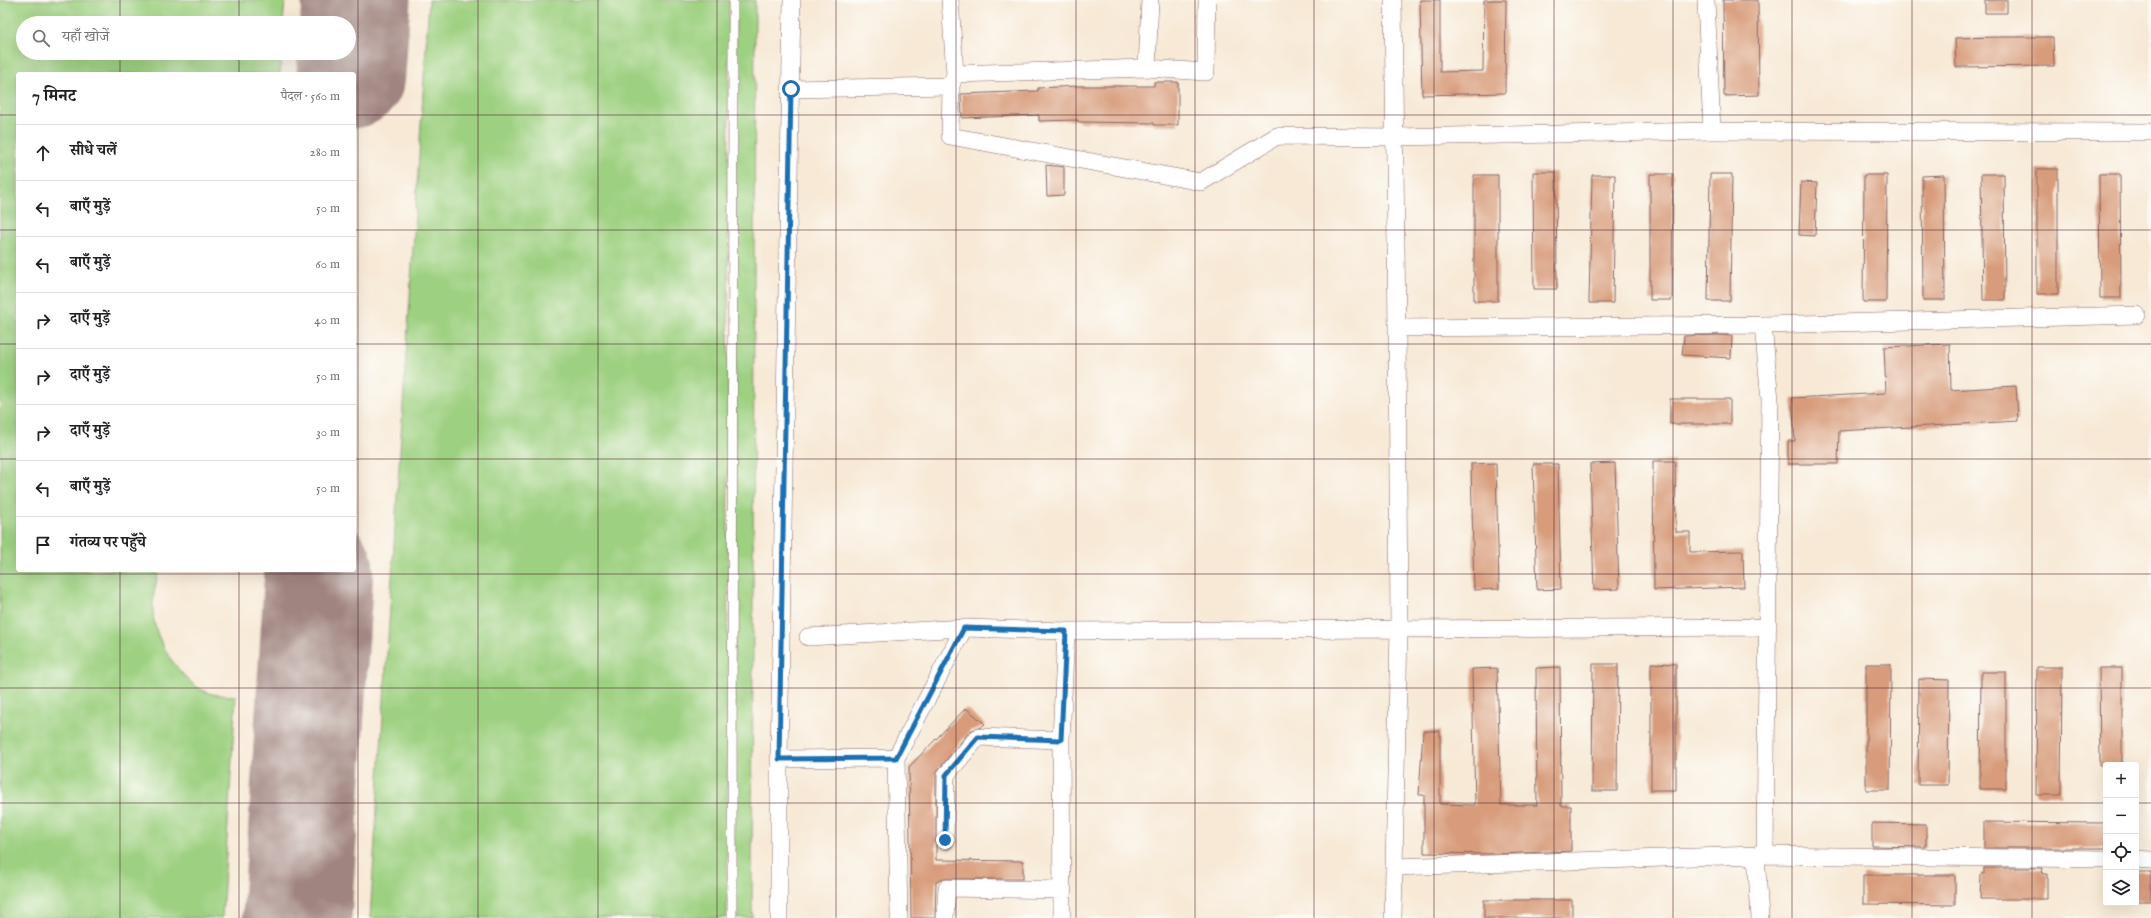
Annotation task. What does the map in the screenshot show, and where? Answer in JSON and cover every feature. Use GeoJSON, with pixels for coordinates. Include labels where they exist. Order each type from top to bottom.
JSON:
{"type":"FeatureCollection","features":[{"type":"Feature","properties":{"kind":"street"},"geometry":{"type":"LineString","coordinates":[[779,918],[779,759],[792,0]]}},
{"type":"Feature","properties":{"kind":"street"},"geometry":{"type":"LineString","coordinates":[[950,0],[953,80],[950,136],[1201,182],[1277,136],[1394,137],[1712,130],[2151,132]]}},
{"type":"Feature","properties":{"kind":"street"},"geometry":{"type":"LineString","coordinates":[[1147,68],[1150,0]]}},
{"type":"Feature","properties":{"kind":"street"},"geometry":{"type":"LineString","coordinates":[[791,89],[1147,68],[1206,72],[1207,0]]}},
{"type":"Feature","properties":{"kind":"street"},"geometry":{"type":"LineString","coordinates":[[1392,0],[1397,328],[1399,628],[1393,918]]}},
{"type":"Feature","properties":{"kind":"street"},"geometry":{"type":"LineString","coordinates":[[1706,0],[1712,130]]}},
{"type":"Feature","properties":{"kind":"street"},"geometry":{"type":"LineString","coordinates":[[1397,328],[1763,325],[2137,315]]}},
{"type":"Feature","properties":{"kind":"street"},"geometry":{"type":"LineString","coordinates":[[1756,855],[1765,851],[1768,627],[1770,400],[1763,325]]}},
{"type":"Feature","properties":{"kind":"street"},"geometry":{"type":"LineString","coordinates":[[808,637],[964,628],[1066,631],[1768,627]]}},
{"type":"Feature","properties":{"kind":"street"},"geometry":{"type":"LineString","coordinates":[[899,918],[896,758],[964,628]]}},
{"type":"Feature","properties":{"kind":"street"},"geometry":{"type":"LineString","coordinates":[[1062,918],[1061,740],[1066,631]]}},
{"type":"Feature","properties":{"kind":"street"},"geometry":{"type":"LineString","coordinates":[[945,840],[946,775],[978,737],[1061,740]]}},
{"type":"Feature","properties":{"kind":"street"},"geometry":{"type":"LineString","coordinates":[[779,759],[896,758]]}},
{"type":"Feature","properties":{"kind":"street"},"geometry":{"type":"LineString","coordinates":[[1756,855],[1760,918]]}},
{"type":"Feature","properties":{"kind":"street"},"geometry":{"type":"LineString","coordinates":[[1394,867],[1756,855],[2103,859]]}},
{"type":"Feature","properties":{"kind":"street"},"geometry":{"type":"LineString","coordinates":[[2139,859],[2151,860]]}},
{"type":"Feature","properties":{"kind":"street"},"geometry":{"type":"LineString","coordinates":[[945,918],[947,888],[1063,890]]}},
{"type":"Feature","properties":{"kind":"lane"},"geometry":{"type":"LineString","coordinates":[[732,918],[733,0]]}},
{"type":"Feature","properties":{"kind":"green space"},"geometry":{"type":"Polygon","coordinates":[[[0,0],[285,0],[284,16],[16,16],[16,60],[281,60],[280,72],[16,72],[16,572],[159,572],[154,596],[153,613],[158,635],[170,658],[187,679],[197,687],[206,692],[217,695],[236,696],[222,918],[0,918],[0,0]]]}},
{"type":"Feature","properties":{"kind":"green space"},"geometry":{"type":"Polygon","coordinates":[[[429,0],[729,0],[727,918],[370,918],[429,0]]]}},
{"type":"Feature","properties":{"kind":"green space"},"geometry":{"type":"Polygon","coordinates":[[[736,0],[755,0],[752,918],[734,918],[736,0]]]}},
{"type":"Feature","properties":{"kind":"building"},"geometry":{"type":"Polygon","coordinates":[[[1420,0],[1440,0],[1440,72],[1483,71],[1484,0],[1506,0],[1505,93],[1422,95],[1420,0]]]}},
{"type":"Feature","properties":{"kind":"building"},"geometry":{"type":"Polygon","coordinates":[[[1723,0],[1758,0],[1759,95],[1724,96],[1723,0]]]}},
{"type":"Feature","properties":{"kind":"building"},"geometry":{"type":"Polygon","coordinates":[[[1985,0],[2007,0],[2007,13],[1985,13],[1985,0]]]}},
{"type":"Feature","properties":{"kind":"building"},"geometry":{"type":"Polygon","coordinates":[[[2053,37],[2054,66],[1956,67],[1955,38],[2053,37]]]}},
{"type":"Feature","properties":{"kind":"building"},"geometry":{"type":"Polygon","coordinates":[[[1154,82],[1178,82],[1178,125],[1154,125],[1154,123],[1078,122],[1078,120],[1039,121],[1039,115],[962,118],[961,94],[1038,91],[1038,88],[1078,86],[1154,86],[1154,82]]]}},
{"type":"Feature","properties":{"kind":"building"},"geometry":{"type":"Polygon","coordinates":[[[1046,165],[1064,167],[1064,195],[1047,196],[1046,165]]]}},
{"type":"Feature","properties":{"kind":"building"},"geometry":{"type":"Polygon","coordinates":[[[2037,169],[2058,169],[2058,294],[2037,294],[2037,169]]]}},
{"type":"Feature","properties":{"kind":"building"},"geometry":{"type":"Polygon","coordinates":[[[1533,172],[1556,172],[1557,289],[1534,289],[1533,172]]]}},
{"type":"Feature","properties":{"kind":"building"},"geometry":{"type":"Polygon","coordinates":[[[1650,174],[1673,174],[1672,300],[1650,300],[1650,174]]]}},
{"type":"Feature","properties":{"kind":"building"},"geometry":{"type":"Polygon","coordinates":[[[1710,174],[1732,174],[1730,301],[1708,301],[1710,174]]]}},
{"type":"Feature","properties":{"kind":"building"},"geometry":{"type":"Polygon","coordinates":[[[1981,174],[2004,174],[2005,300],[1983,300],[1981,174]]]}},
{"type":"Feature","properties":{"kind":"building"},"geometry":{"type":"Polygon","coordinates":[[[2099,174],[2120,174],[2121,298],[2100,298],[2099,174]]]}},
{"type":"Feature","properties":{"kind":"building"},"geometry":{"type":"Polygon","coordinates":[[[1474,175],[1498,175],[1498,301],[1474,301],[1474,175]]]}},
{"type":"Feature","properties":{"kind":"building"},"geometry":{"type":"Polygon","coordinates":[[[1592,175],[1615,175],[1613,303],[1589,303],[1592,175]]]}},
{"type":"Feature","properties":{"kind":"building"},"geometry":{"type":"Polygon","coordinates":[[[1864,175],[1887,175],[1886,302],[1863,302],[1864,175]]]}},
{"type":"Feature","properties":{"kind":"building"},"geometry":{"type":"Polygon","coordinates":[[[1944,175],[1945,300],[1923,300],[1922,176],[1944,175]]]}},
{"type":"Feature","properties":{"kind":"building"},"geometry":{"type":"Polygon","coordinates":[[[1801,182],[1817,183],[1815,236],[1799,235],[1801,182]]]}},
{"type":"Feature","properties":{"kind":"building"},"geometry":{"type":"Polygon","coordinates":[[[1684,336],[1732,336],[1731,358],[1682,355],[1684,336]]]}},
{"type":"Feature","properties":{"kind":"building"},"geometry":{"type":"Polygon","coordinates":[[[1950,344],[1951,390],[2016,386],[2018,421],[1839,431],[1838,464],[1788,464],[1788,441],[1795,441],[1792,398],[1886,393],[1884,347],[1950,344]]]}},
{"type":"Feature","properties":{"kind":"building"},"geometry":{"type":"Polygon","coordinates":[[[1670,399],[1730,399],[1730,424],[1670,424],[1670,399]]]}},
{"type":"Feature","properties":{"kind":"building"},"geometry":{"type":"Polygon","coordinates":[[[1653,461],[1675,461],[1676,532],[1690,532],[1690,552],[1743,551],[1744,587],[1654,590],[1653,461]]]}},
{"type":"Feature","properties":{"kind":"building"},"geometry":{"type":"Polygon","coordinates":[[[1496,463],[1499,589],[1474,590],[1471,464],[1496,463]]]}},
{"type":"Feature","properties":{"kind":"building"},"geometry":{"type":"Polygon","coordinates":[[[1615,463],[1619,589],[1594,590],[1590,464],[1615,463]]]}},
{"type":"Feature","properties":{"kind":"building"},"geometry":{"type":"Polygon","coordinates":[[[1533,464],[1558,464],[1561,589],[1537,590],[1533,464]]]}},
{"type":"Feature","properties":{"kind":"building"},"geometry":{"type":"Polygon","coordinates":[[[1651,663],[1676,664],[1676,790],[1651,790],[1651,663]]]}},
{"type":"Feature","properties":{"kind":"building"},"geometry":{"type":"Polygon","coordinates":[[[1593,664],[1618,664],[1617,791],[1592,791],[1593,664]]]}},
{"type":"Feature","properties":{"kind":"building"},"geometry":{"type":"Polygon","coordinates":[[[1866,664],[1891,664],[1890,790],[1866,790],[1866,664]]]}},
{"type":"Feature","properties":{"kind":"building"},"geometry":{"type":"Polygon","coordinates":[[[1560,667],[1561,806],[1571,806],[1571,851],[1497,854],[1424,853],[1424,795],[1419,795],[1423,731],[1440,731],[1440,804],[1475,805],[1472,669],[1497,668],[1501,805],[1537,805],[1536,668],[1560,667]]]}},
{"type":"Feature","properties":{"kind":"building"},"geometry":{"type":"Polygon","coordinates":[[[2037,667],[2062,667],[2061,795],[2036,795],[2037,667]]]}},
{"type":"Feature","properties":{"kind":"building"},"geometry":{"type":"Polygon","coordinates":[[[2099,668],[2122,668],[2122,762],[2103,762],[2103,765],[2100,765],[2099,668]]]}},
{"type":"Feature","properties":{"kind":"building"},"geometry":{"type":"Polygon","coordinates":[[[1981,672],[2006,672],[2006,789],[1980,789],[1981,672]]]}},
{"type":"Feature","properties":{"kind":"building"},"geometry":{"type":"Polygon","coordinates":[[[1919,679],[1949,680],[1948,785],[1918,785],[1919,679]]]}},
{"type":"Feature","properties":{"kind":"building"},"geometry":{"type":"Polygon","coordinates":[[[966,708],[985,724],[970,731],[936,772],[936,860],[1023,861],[1023,879],[943,879],[936,882],[935,918],[911,918],[909,767],[966,708]]]}},
{"type":"Feature","properties":{"kind":"building"},"geometry":{"type":"Polygon","coordinates":[[[1984,822],[2103,823],[2103,848],[1984,848],[1984,822]]]}},
{"type":"Feature","properties":{"kind":"building"},"geometry":{"type":"Polygon","coordinates":[[[1872,823],[1926,824],[1926,847],[1872,846],[1872,823]]]}},
{"type":"Feature","properties":{"kind":"building"},"geometry":{"type":"Polygon","coordinates":[[[1984,868],[2043,868],[2042,874],[2047,874],[2047,899],[1980,899],[1981,874],[1984,874],[1984,868]]]}},
{"type":"Feature","properties":{"kind":"building"},"geometry":{"type":"Polygon","coordinates":[[[2139,872],[2151,872],[2151,901],[2139,901],[2139,872]]]}},
{"type":"Feature","properties":{"kind":"building"},"geometry":{"type":"Polygon","coordinates":[[[1863,875],[1955,875],[1955,905],[1863,904],[1863,875]]]}},
{"type":"Feature","properties":{"kind":"building"},"geometry":{"type":"Polygon","coordinates":[[[1484,900],[1572,900],[1572,918],[1484,918],[1484,900]]]}},
{"type":"Feature","properties":{"kind":"runway"},"geometry":{"type":"LineString","coordinates":[[355,16],[356,0]]}},
{"type":"Feature","properties":{"kind":"runway"},"geometry":{"type":"LineString","coordinates":[[351,72],[352,60]]}},
{"type":"Feature","properties":{"kind":"runway"},"geometry":{"type":"LineString","coordinates":[[297,918],[319,572]]}},
{"type":"Feature","properties":{"kind":"route"},"geometry":{"type":"LineString","coordinates":[[791,89],[779,759],[896,758],[964,628],[1066,631],[1061,740],[978,737],[946,775],[945,840]]}}]}
